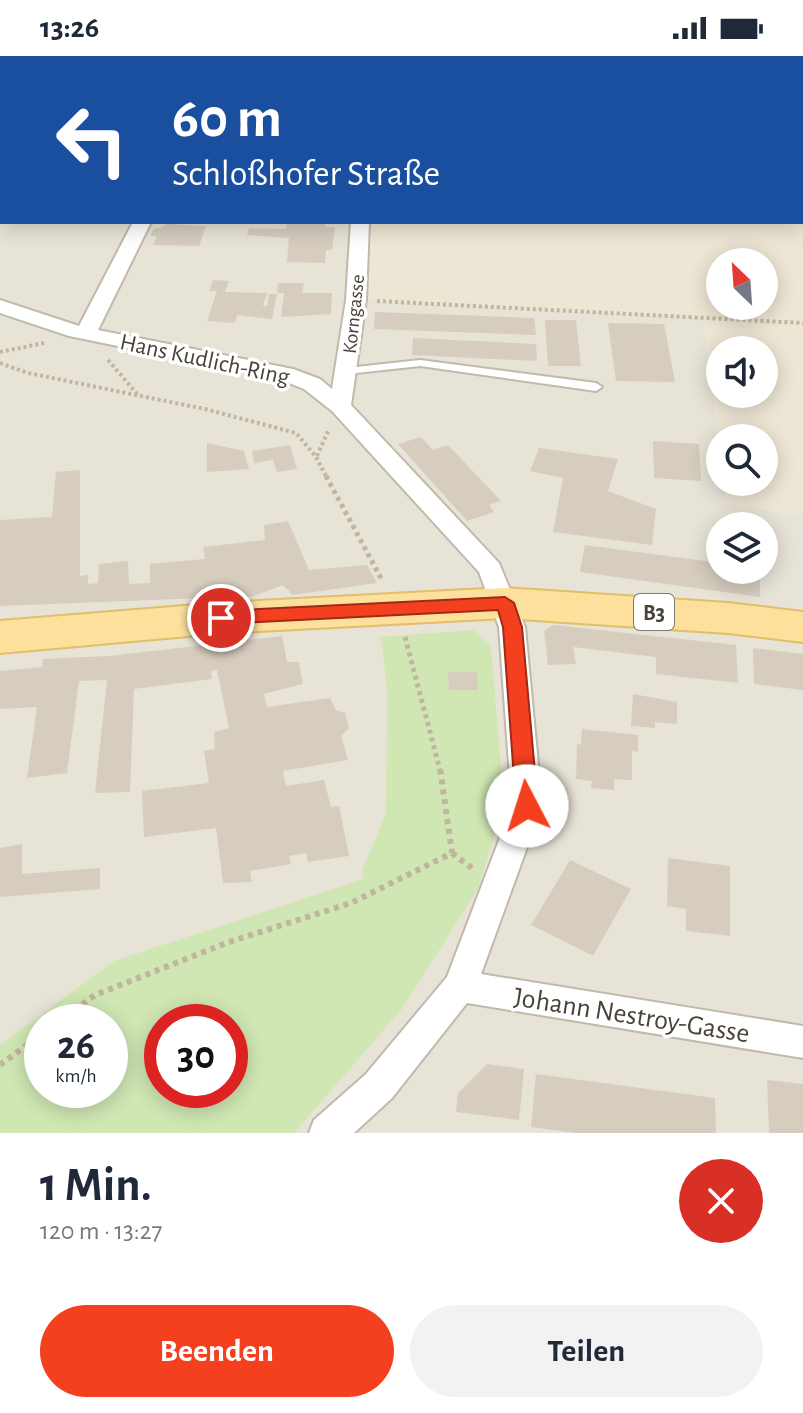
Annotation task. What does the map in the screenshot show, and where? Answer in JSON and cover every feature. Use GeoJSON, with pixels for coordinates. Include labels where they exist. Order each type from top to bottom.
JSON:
{"type":"FeatureCollection","features":[{"type":"Feature","properties":{"kind":"main road","name":"B3"},"geometry":{"type":"LineString","coordinates":[[0,637],[221,618],[505,603],[714,617],[803,627]]}},
{"type":"Feature","properties":{"kind":"street"},"geometry":{"type":"LineString","coordinates":[[86,333],[141,224]]}},
{"type":"Feature","properties":{"kind":"street","name":"Korngasse"},"geometry":{"type":"LineString","coordinates":[[340,406],[356,300],[360,224]]}},
{"type":"Feature","properties":{"kind":"street","name":"Hans Kudlich-Ring"},"geometry":{"type":"LineString","coordinates":[[0,306],[86,333],[285,374],[312,384],[340,406],[490,569],[505,603],[512,627],[527,806],[460,986],[379,1086],[327,1133]]}},
{"type":"Feature","properties":{"kind":"street","name":"Johann Nestroy-Gasse"},"geometry":{"type":"LineString","coordinates":[[460,986],[803,1042]]}},
{"type":"Feature","properties":{"kind":"lane"},"geometry":{"type":"LineString","coordinates":[[347,371],[420,363],[596,387]]}},
{"type":"Feature","properties":{"kind":"path"},"geometry":{"type":"LineString","coordinates":[[356,300],[803,323]]}},
{"type":"Feature","properties":{"kind":"path"},"geometry":{"type":"LineString","coordinates":[[0,363],[28,373],[205,409],[296,433],[316,457],[384,584]]}},
{"type":"Feature","properties":{"kind":"path"},"geometry":{"type":"LineString","coordinates":[[83,1004],[95,995],[229,942],[351,903],[452,853],[439,760],[402,624]]}},
{"type":"Feature","properties":{"kind":"path"},"geometry":{"type":"LineString","coordinates":[[0,1065],[24,1047]]}},
{"type":"Feature","properties":{"kind":"shaded area"},"geometry":{"type":"Polygon","coordinates":[[[0,224],[360,224],[356,300],[703,317],[706,408],[715,408],[717,424],[706,424],[706,496],[726,496],[727,503],[803,516],[803,1133],[0,1133],[0,224]]]}},
{"type":"Feature","properties":{"kind":"shaded area"},"geometry":{"type":"Polygon","coordinates":[[[360,224],[803,224],[803,516],[727,504],[726,496],[778,496],[778,424],[717,424],[715,408],[778,408],[778,336],[706,336],[706,340],[703,317],[356,300],[360,224]]]}},
{"type":"Feature","properties":{"kind":"green space"},"geometry":{"type":"Polygon","coordinates":[[[474,630],[491,646],[504,804],[478,889],[401,1010],[294,1133],[0,1133],[0,1045],[24,1027],[24,1108],[128,1108],[128,1004],[56,1004],[114,961],[363,879],[362,870],[386,814],[387,691],[382,643],[378,637],[474,630]]]}},
{"type":"Feature","properties":{"kind":"building"},"geometry":{"type":"Polygon","coordinates":[[[166,224],[206,226],[199,246],[153,245],[157,236],[150,236],[154,228],[166,224]]]}},
{"type":"Feature","properties":{"kind":"building"},"geometry":{"type":"Polygon","coordinates":[[[287,224],[335,227],[332,250],[326,250],[325,263],[287,262],[289,238],[247,235],[249,228],[286,229],[287,224]]]}},
{"type":"Feature","properties":{"kind":"building"},"geometry":{"type":"Polygon","coordinates":[[[213,280],[229,281],[225,292],[267,293],[263,306],[267,306],[269,294],[277,294],[272,319],[237,315],[235,323],[207,321],[217,291],[209,291],[213,280]]]}},
{"type":"Feature","properties":{"kind":"building"},"geometry":{"type":"Polygon","coordinates":[[[278,283],[304,283],[302,293],[332,293],[331,314],[281,317],[284,293],[277,293],[278,283]]]}},
{"type":"Feature","properties":{"kind":"building"},"geometry":{"type":"Polygon","coordinates":[[[375,312],[534,318],[536,335],[374,329],[375,312]]]}},
{"type":"Feature","properties":{"kind":"building"},"geometry":{"type":"Polygon","coordinates":[[[545,320],[576,320],[581,366],[548,366],[545,320]]]}},
{"type":"Feature","properties":{"kind":"building"},"geometry":{"type":"Polygon","coordinates":[[[608,323],[664,324],[675,382],[616,381],[608,323]]]}},
{"type":"Feature","properties":{"kind":"building"},"geometry":{"type":"Polygon","coordinates":[[[413,338],[536,344],[537,361],[412,355],[413,338]]]}},
{"type":"Feature","properties":{"kind":"building"},"geometry":{"type":"Polygon","coordinates":[[[421,437],[433,450],[448,445],[501,501],[489,505],[494,512],[467,521],[398,444],[421,437]]]}},
{"type":"Feature","properties":{"kind":"building"},"geometry":{"type":"Polygon","coordinates":[[[653,441],[699,444],[701,481],[654,478],[653,441]]]}},
{"type":"Feature","properties":{"kind":"building"},"geometry":{"type":"Polygon","coordinates":[[[207,443],[244,451],[249,469],[207,472],[207,443]]]}},
{"type":"Feature","properties":{"kind":"building"},"geometry":{"type":"Polygon","coordinates":[[[290,445],[297,469],[277,472],[273,460],[254,463],[252,451],[290,445]]]}},
{"type":"Feature","properties":{"kind":"building"},"geometry":{"type":"Polygon","coordinates":[[[539,448],[618,459],[608,491],[656,509],[652,545],[553,532],[563,478],[530,471],[539,448]]]}},
{"type":"Feature","properties":{"kind":"building"},"geometry":{"type":"Polygon","coordinates":[[[80,470],[80,576],[88,575],[88,584],[98,583],[99,564],[128,561],[129,584],[150,583],[150,564],[205,559],[203,547],[265,540],[264,525],[288,521],[309,570],[367,565],[377,583],[293,595],[283,585],[254,596],[0,606],[0,520],[52,517],[56,472],[80,470]]]}},
{"type":"Feature","properties":{"kind":"building"},"geometry":{"type":"Polygon","coordinates":[[[585,545],[706,561],[706,584],[760,584],[760,597],[580,572],[585,545]]]}},
{"type":"Feature","properties":{"kind":"building"},"geometry":{"type":"Polygon","coordinates":[[[553,625],[736,645],[738,683],[656,674],[656,657],[573,647],[576,664],[548,665],[544,631],[553,625]]]}},
{"type":"Feature","properties":{"kind":"building"},"geometry":{"type":"Polygon","coordinates":[[[282,636],[287,662],[299,662],[303,684],[264,694],[267,707],[330,698],[336,710],[345,713],[349,728],[341,736],[348,760],[283,771],[286,786],[324,780],[331,807],[339,806],[349,856],[308,862],[306,853],[289,856],[291,864],[250,871],[252,882],[223,883],[216,828],[144,837],[142,791],[209,783],[204,751],[215,749],[214,732],[229,728],[217,670],[211,671],[212,679],[134,689],[130,792],[95,793],[107,680],[79,681],[67,773],[27,778],[37,707],[0,709],[0,671],[42,667],[43,659],[109,656],[282,636]]]}},
{"type":"Feature","properties":{"kind":"building"},"geometry":{"type":"Polygon","coordinates":[[[753,648],[803,654],[803,690],[754,684],[753,648]]]}},
{"type":"Feature","properties":{"kind":"building"},"geometry":{"type":"Polygon","coordinates":[[[448,672],[477,672],[478,690],[449,690],[448,672]]]}},
{"type":"Feature","properties":{"kind":"building"},"geometry":{"type":"Polygon","coordinates":[[[633,694],[677,702],[677,724],[655,722],[655,728],[631,726],[633,694]]]}},
{"type":"Feature","properties":{"kind":"building"},"geometry":{"type":"Polygon","coordinates":[[[582,729],[638,735],[638,752],[632,751],[632,780],[614,779],[614,790],[591,788],[592,781],[576,779],[577,744],[581,745],[582,729]]]}},
{"type":"Feature","properties":{"kind":"building"},"geometry":{"type":"Polygon","coordinates":[[[22,844],[22,874],[100,868],[100,889],[0,897],[0,848],[22,844]]]}},
{"type":"Feature","properties":{"kind":"building"},"geometry":{"type":"Polygon","coordinates":[[[668,858],[730,866],[730,936],[686,931],[686,909],[667,906],[668,858]]]}},
{"type":"Feature","properties":{"kind":"building"},"geometry":{"type":"Polygon","coordinates":[[[570,860],[631,889],[593,956],[531,925],[570,860]]]}},
{"type":"Feature","properties":{"kind":"building"},"geometry":{"type":"Polygon","coordinates":[[[487,1064],[524,1069],[519,1120],[456,1112],[458,1093],[487,1064]]]}},
{"type":"Feature","properties":{"kind":"building"},"geometry":{"type":"Polygon","coordinates":[[[536,1074],[715,1098],[716,1133],[577,1133],[531,1127],[536,1074]]]}},
{"type":"Feature","properties":{"kind":"building"},"geometry":{"type":"Polygon","coordinates":[[[767,1080],[803,1084],[803,1133],[769,1133],[767,1080]]]}},
{"type":"Feature","properties":{"kind":"route"},"geometry":{"type":"LineString","coordinates":[[221,618],[505,603],[512,627],[527,806]]}}]}
